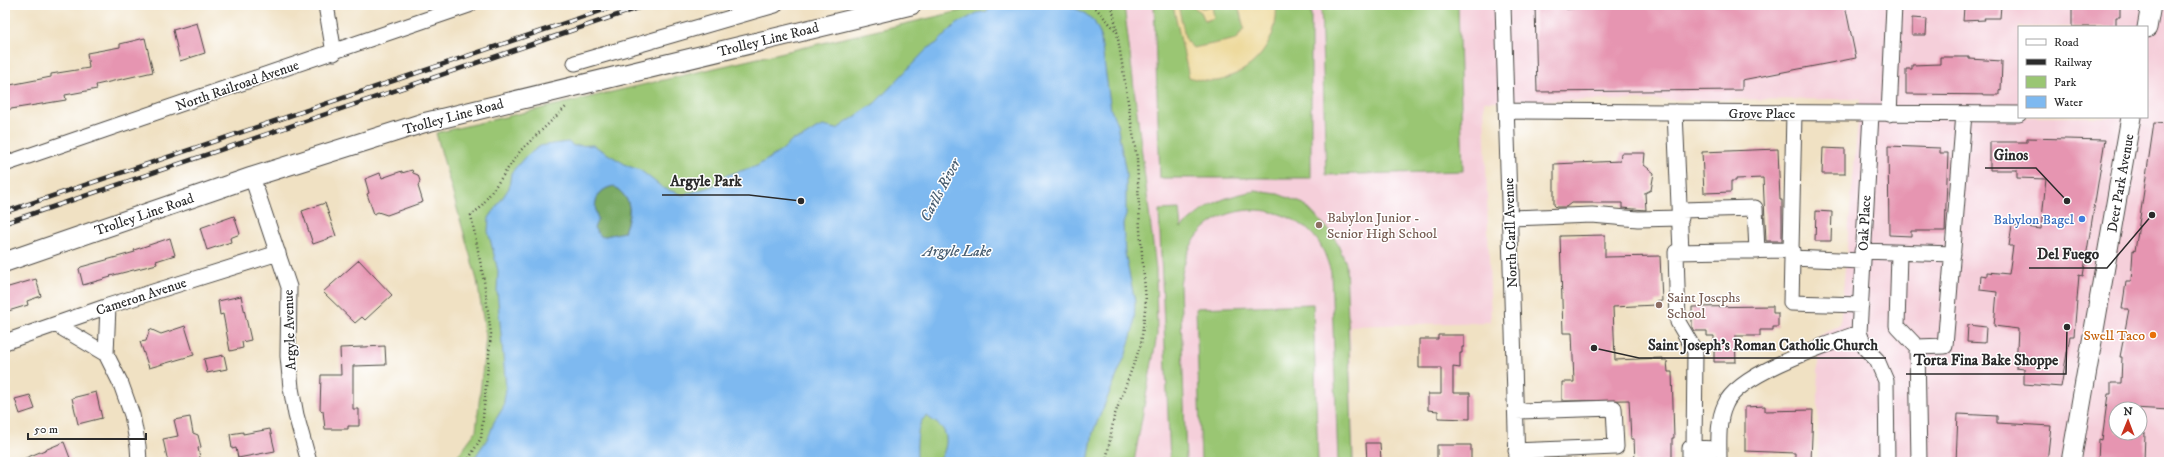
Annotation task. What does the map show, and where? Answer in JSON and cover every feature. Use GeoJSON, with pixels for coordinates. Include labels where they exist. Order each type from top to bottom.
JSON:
{"type":"FeatureCollection","features":[{"type":"Feature","properties":{"kind":"main road","name":"Trolley Line Road"},"geometry":{"type":"LineString","coordinates":[[5,262],[252,177],[423,123],[911,5]]}},
{"type":"Feature","properties":{"kind":"main road"},"geometry":{"type":"LineString","coordinates":[[2147,26],[2151,5]]}},
{"type":"Feature","properties":{"kind":"main road","name":"Deer Park Avenue"},"geometry":{"type":"LineString","coordinates":[[2071,462],[2131,118]]}},
{"type":"Feature","properties":{"kind":"street"},"geometry":{"type":"LineString","coordinates":[[326,5],[334,53]]}},
{"type":"Feature","properties":{"kind":"street","name":"North Railroad Avenue"},"geometry":{"type":"LineString","coordinates":[[5,164],[334,53],[469,5]]}},
{"type":"Feature","properties":{"kind":"street"},"geometry":{"type":"LineString","coordinates":[[575,63],[775,5]]}},
{"type":"Feature","properties":{"kind":"street","name":"North Carll Avenue"},"geometry":{"type":"LineString","coordinates":[[1503,5],[1516,411],[1516,456]]}},
{"type":"Feature","properties":{"kind":"street"},"geometry":{"type":"LineString","coordinates":[[1889,114],[1894,5]]}},
{"type":"Feature","properties":{"kind":"street","name":"Grove Place"},"geometry":{"type":"LineString","coordinates":[[1506,111],[2018,114]]}},
{"type":"Feature","properties":{"kind":"street"},"geometry":{"type":"LineString","coordinates":[[1675,112],[1681,214],[1681,252]]}},
{"type":"Feature","properties":{"kind":"street"},"geometry":{"type":"LineString","coordinates":[[1794,113],[1791,303],[1860,305]]}},
{"type":"Feature","properties":{"kind":"street","name":"Oak Place"},"geometry":{"type":"LineString","coordinates":[[1859,333],[1862,256],[1871,114]]}},
{"type":"Feature","properties":{"kind":"street"},"geometry":{"type":"LineString","coordinates":[[1917,348],[1944,346],[1964,114]]}},
{"type":"Feature","properties":{"kind":"street","name":"Argyle Avenue"},"geometry":{"type":"LineString","coordinates":[[252,177],[288,287],[288,356],[291,388],[296,415],[309,462]]}},
{"type":"Feature","properties":{"kind":"street"},"geometry":{"type":"LineString","coordinates":[[1509,218],[1592,214],[1638,219],[1755,208],[1757,251]]}},
{"type":"Feature","properties":{"kind":"street"},"geometry":{"type":"LineString","coordinates":[[1887,462],[1886,381],[1877,360],[1866,350],[1859,333],[1794,357],[1740,386],[1725,404],[1719,433],[1719,456],[1692,455],[1695,351],[1678,322],[1676,252],[1757,251],[1792,254],[1862,256],[1899,253],[1952,254]]}},
{"type":"Feature","properties":{"kind":"street","name":"Cameron Avenue"},"geometry":{"type":"LineString","coordinates":[[5,342],[108,306],[278,253]]}},
{"type":"Feature","properties":{"kind":"street"},"geometry":{"type":"LineString","coordinates":[[1899,253],[1897,326],[1917,348],[1918,462]]}},
{"type":"Feature","properties":{"kind":"street"},"geometry":{"type":"LineString","coordinates":[[108,306],[106,354],[121,384],[132,415],[138,446],[138,462]]}},
{"type":"Feature","properties":{"kind":"street"},"geometry":{"type":"LineString","coordinates":[[57,325],[106,354]]}},
{"type":"Feature","properties":{"kind":"street"},"geometry":{"type":"LineString","coordinates":[[1516,411],[1614,408],[1616,447],[1516,456]]}},
{"type":"Feature","properties":{"kind":"path"},"geometry":{"type":"LineString","coordinates":[[1093,5],[1117,32]]}},
{"type":"Feature","properties":{"kind":"path"},"geometry":{"type":"LineString","coordinates":[[1106,462],[1114,417],[1141,344],[1146,301],[1140,230],[1137,159],[1112,5]]}},
{"type":"Feature","properties":{"kind":"path"},"geometry":{"type":"LineString","coordinates":[[467,462],[481,438],[491,334],[484,281],[471,215],[480,208],[521,150],[569,103]]}},
{"type":"Feature","properties":{"kind":"shaded area"},"geometry":{"type":"Polygon","coordinates":[[[1124,5],[2169,5],[2169,462],[1818,462],[1818,336],[1840,325],[1860,99],[1484,101],[1491,322],[1350,326],[1354,462],[1134,462],[1157,335],[1156,270],[1124,5]]]}},
{"type":"Feature","properties":{"kind":"green space","name":"Argyle Lake"},"geometry":{"type":"Polygon","coordinates":[[[986,5],[1124,5],[1156,269],[1157,335],[1134,462],[453,462],[476,431],[486,337],[477,280],[436,133],[986,5]]]}},
{"type":"Feature","properties":{"kind":"green space"},"geometry":{"type":"Polygon","coordinates":[[[1154,5],[1311,5],[1311,178],[1160,178],[1154,5]]]}},
{"type":"Feature","properties":{"kind":"green space"},"geometry":{"type":"Polygon","coordinates":[[[1321,5],[1458,5],[1463,171],[1326,175],[1321,5]]]}},
{"type":"Feature","properties":{"kind":"green space"},"geometry":{"type":"Polygon","coordinates":[[[614,186],[625,196],[629,206],[628,218],[624,232],[601,237],[594,228],[598,219],[595,208],[597,198],[603,191],[614,186]]]}},
{"type":"Feature","properties":{"kind":"green space"},"geometry":{"type":"Polygon","coordinates":[[[1255,191],[1278,194],[1304,204],[1333,234],[1346,263],[1353,462],[1338,462],[1331,272],[1326,258],[1314,236],[1301,225],[1287,217],[1271,212],[1254,210],[1237,212],[1222,217],[1208,226],[1196,238],[1185,260],[1180,284],[1186,462],[1170,462],[1159,210],[1179,209],[1181,228],[1199,213],[1223,199],[1255,191]]]}},
{"type":"Feature","properties":{"kind":"green space"},"geometry":{"type":"Polygon","coordinates":[[[1313,304],[1318,462],[1201,462],[1196,308],[1313,304]]]}},
{"type":"Feature","properties":{"kind":"sand"},"geometry":{"type":"Polygon","coordinates":[[[1173,5],[1178,5],[1186,41],[1193,48],[1237,39],[1244,28],[1238,5],[1276,5],[1274,28],[1266,48],[1251,65],[1221,80],[1199,80],[1189,77],[1173,5]]]}},
{"type":"Feature","properties":{"kind":"sand"},"geometry":{"type":"Polygon","coordinates":[[[1190,5],[1197,5],[1202,8],[1212,6],[1214,18],[1205,21],[1201,12],[1190,5]]]}},
{"type":"Feature","properties":{"kind":"water","name":"Argyle Lake"},"geometry":{"type":"Polygon","coordinates":[[[999,5],[1067,5],[1083,12],[1094,21],[1100,33],[1111,110],[1117,124],[1126,173],[1126,215],[1123,224],[1125,253],[1135,302],[1134,326],[1126,354],[1093,432],[1088,462],[938,462],[943,455],[946,446],[946,436],[941,426],[927,416],[920,424],[917,443],[917,462],[472,462],[489,436],[494,422],[503,408],[506,388],[497,291],[498,271],[488,231],[489,218],[509,188],[511,173],[524,158],[540,146],[568,142],[574,146],[593,145],[628,166],[640,170],[663,188],[683,195],[713,186],[724,176],[757,166],[781,151],[793,140],[802,138],[816,129],[823,126],[837,129],[875,103],[927,49],[937,43],[955,25],[977,13],[988,11],[988,8],[997,7],[999,5]],[[614,186],[603,190],[597,198],[595,208],[598,219],[594,228],[601,237],[624,232],[628,218],[629,206],[625,196],[614,186]]]}},
{"type":"Feature","properties":{"kind":"building"},"geometry":{"type":"Polygon","coordinates":[[[1535,5],[1565,5],[1565,9],[1605,7],[1605,5],[1845,5],[1856,58],[1742,80],[1742,90],[1537,92],[1535,5]]]}},
{"type":"Feature","properties":{"kind":"building"},"geometry":{"type":"Polygon","coordinates":[[[1975,5],[2001,5],[2000,18],[1984,18],[1985,20],[1963,21],[1964,7],[1975,7],[1975,5]]]}},
{"type":"Feature","properties":{"kind":"building"},"geometry":{"type":"Polygon","coordinates":[[[2072,5],[2120,5],[2120,17],[2116,17],[2116,26],[2072,26],[2072,5]]]}},
{"type":"Feature","properties":{"kind":"building"},"geometry":{"type":"Polygon","coordinates":[[[1912,18],[1927,19],[1926,35],[1912,35],[1912,18]]]}},
{"type":"Feature","properties":{"kind":"building"},"geometry":{"type":"Polygon","coordinates":[[[197,23],[205,53],[180,61],[173,30],[197,23]]]}},
{"type":"Feature","properties":{"kind":"building"},"geometry":{"type":"Polygon","coordinates":[[[145,38],[153,72],[96,85],[97,89],[65,95],[66,100],[5,110],[5,86],[51,77],[51,74],[89,68],[87,53],[120,47],[120,44],[145,38]]]}},
{"type":"Feature","properties":{"kind":"building"},"geometry":{"type":"Polygon","coordinates":[[[1940,57],[1969,57],[1969,59],[2002,61],[2001,91],[1999,90],[1999,95],[1906,94],[1906,69],[1912,69],[1912,65],[1940,64],[1940,57]]]}},
{"type":"Feature","properties":{"kind":"building"},"geometry":{"type":"Polygon","coordinates":[[[2154,123],[2169,124],[2169,410],[2148,409],[2148,401],[2108,401],[2108,441],[2145,441],[2144,462],[2098,462],[2099,439],[2102,440],[2108,394],[2111,394],[2111,383],[2121,383],[2122,357],[2120,357],[2129,309],[2122,309],[2126,282],[2131,282],[2133,250],[2135,251],[2154,123]]]}},
{"type":"Feature","properties":{"kind":"building"},"geometry":{"type":"Polygon","coordinates":[[[2027,138],[2105,140],[2083,276],[2079,275],[2074,336],[2070,336],[2061,387],[2024,384],[2024,369],[2016,368],[2018,329],[1994,326],[1997,292],[1980,290],[1981,275],[1987,276],[1987,272],[2009,274],[2013,246],[2009,246],[2012,225],[2041,229],[2046,179],[2017,178],[2017,170],[1990,170],[1990,142],[2027,142],[2027,138]]]}},
{"type":"Feature","properties":{"kind":"building"},"geometry":{"type":"Polygon","coordinates":[[[1888,146],[1940,148],[1940,153],[1948,153],[1945,231],[1911,231],[1911,236],[1889,235],[1888,146]]]}},
{"type":"Feature","properties":{"kind":"building"},"geometry":{"type":"Polygon","coordinates":[[[1823,148],[1845,149],[1845,174],[1822,174],[1823,148]]]}},
{"type":"Feature","properties":{"kind":"building"},"geometry":{"type":"Polygon","coordinates":[[[1778,149],[1780,200],[1782,200],[1782,241],[1766,241],[1763,178],[1736,179],[1736,181],[1731,181],[1731,192],[1704,193],[1702,152],[1778,149]]]}},
{"type":"Feature","properties":{"kind":"building"},"geometry":{"type":"Polygon","coordinates":[[[1621,153],[1645,153],[1644,165],[1654,173],[1651,190],[1645,193],[1646,210],[1622,208],[1622,203],[1571,203],[1566,207],[1556,207],[1554,205],[1554,164],[1620,161],[1621,153]]]}},
{"type":"Feature","properties":{"kind":"building"},"geometry":{"type":"Polygon","coordinates":[[[412,170],[413,173],[418,175],[420,181],[418,186],[423,202],[387,215],[378,212],[374,214],[367,194],[369,193],[365,179],[380,173],[382,178],[402,171],[402,173],[412,170]]]}},
{"type":"Feature","properties":{"kind":"building"},"geometry":{"type":"Polygon","coordinates":[[[325,203],[336,236],[313,244],[302,211],[325,203]]]}},
{"type":"Feature","properties":{"kind":"building"},"geometry":{"type":"Polygon","coordinates":[[[1816,211],[1832,212],[1831,241],[1815,241],[1816,211]]]}},
{"type":"Feature","properties":{"kind":"building"},"geometry":{"type":"Polygon","coordinates":[[[234,216],[240,234],[230,238],[231,242],[207,250],[200,228],[234,216]]]}},
{"type":"Feature","properties":{"kind":"building"},"geometry":{"type":"Polygon","coordinates":[[[1605,235],[1605,257],[1660,256],[1662,301],[1656,302],[1656,305],[1613,307],[1615,360],[1663,358],[1663,361],[1667,361],[1668,372],[1672,372],[1674,438],[1672,438],[1672,462],[1635,462],[1634,439],[1631,439],[1629,400],[1562,401],[1562,382],[1574,382],[1572,333],[1563,333],[1560,236],[1605,235]]]}},
{"type":"Feature","properties":{"kind":"building"},"geometry":{"type":"Polygon","coordinates":[[[170,238],[175,255],[156,261],[157,264],[110,276],[111,277],[83,285],[79,269],[81,267],[135,252],[134,250],[170,238]]]}},
{"type":"Feature","properties":{"kind":"building"},"geometry":{"type":"Polygon","coordinates":[[[359,260],[392,295],[365,320],[362,317],[355,323],[323,292],[359,260]]]}},
{"type":"Feature","properties":{"kind":"building"},"geometry":{"type":"Polygon","coordinates":[[[36,279],[41,296],[27,301],[28,305],[5,312],[5,288],[36,279]]]}},
{"type":"Feature","properties":{"kind":"building"},"geometry":{"type":"Polygon","coordinates":[[[241,296],[251,340],[242,342],[243,348],[230,351],[223,314],[220,315],[218,301],[241,296]]]}},
{"type":"Feature","properties":{"kind":"building"},"geometry":{"type":"Polygon","coordinates":[[[1773,306],[1773,313],[1778,313],[1778,327],[1773,327],[1773,330],[1760,330],[1760,336],[1735,336],[1736,362],[1714,362],[1714,336],[1707,336],[1707,331],[1694,331],[1692,328],[1692,307],[1773,306]]]}},
{"type":"Feature","properties":{"kind":"building"},"geometry":{"type":"Polygon","coordinates":[[[1968,325],[1986,327],[1985,343],[1967,342],[1968,325]]]}},
{"type":"Feature","properties":{"kind":"building"},"geometry":{"type":"Polygon","coordinates":[[[185,326],[194,355],[149,368],[140,342],[146,341],[150,329],[161,334],[185,326]]]}},
{"type":"Feature","properties":{"kind":"building"},"geometry":{"type":"Polygon","coordinates":[[[1438,335],[1464,335],[1464,347],[1462,347],[1462,353],[1460,353],[1460,368],[1453,367],[1453,393],[1470,393],[1470,419],[1438,418],[1438,411],[1428,410],[1428,394],[1441,394],[1441,368],[1419,368],[1419,339],[1438,339],[1438,335]]]}},
{"type":"Feature","properties":{"kind":"building"},"geometry":{"type":"Polygon","coordinates":[[[385,346],[386,365],[353,366],[353,409],[359,409],[359,426],[348,426],[348,429],[325,429],[323,411],[320,410],[321,375],[341,375],[340,348],[385,346]]]}},
{"type":"Feature","properties":{"kind":"building"},"geometry":{"type":"Polygon","coordinates":[[[224,355],[227,369],[207,373],[204,359],[224,355]]]}},
{"type":"Feature","properties":{"kind":"building"},"geometry":{"type":"Polygon","coordinates":[[[96,392],[102,418],[78,424],[72,398],[96,392]]]}},
{"type":"Feature","properties":{"kind":"building"},"geometry":{"type":"Polygon","coordinates":[[[30,395],[35,409],[20,414],[15,399],[30,395]]]}},
{"type":"Feature","properties":{"kind":"building"},"geometry":{"type":"Polygon","coordinates":[[[1765,406],[1765,411],[1813,410],[1811,462],[1795,462],[1795,453],[1745,451],[1745,407],[1765,406]]]}},
{"type":"Feature","properties":{"kind":"building"},"geometry":{"type":"Polygon","coordinates":[[[1958,414],[1997,416],[1997,423],[2051,426],[2047,462],[1956,462],[1958,414]]]}},
{"type":"Feature","properties":{"kind":"building"},"geometry":{"type":"Polygon","coordinates":[[[190,417],[193,433],[198,435],[201,447],[198,448],[201,462],[168,462],[163,439],[178,436],[174,420],[190,417]]]}},
{"type":"Feature","properties":{"kind":"building"},"geometry":{"type":"Polygon","coordinates":[[[270,429],[275,451],[238,458],[236,448],[232,449],[230,434],[243,432],[243,434],[270,429]]]}},
{"type":"Feature","properties":{"kind":"building"},"geometry":{"type":"Polygon","coordinates":[[[64,442],[70,458],[59,462],[16,462],[64,442]]]}},
{"type":"Feature","properties":{"kind":"building"},"geometry":{"type":"Polygon","coordinates":[[[1366,443],[1380,443],[1381,462],[1367,462],[1366,443]]]}},
{"type":"Feature","properties":{"kind":"building"},"geometry":{"type":"Polygon","coordinates":[[[1437,445],[1471,445],[1471,462],[1437,462],[1437,445]]]}},
{"type":"Feature","properties":{"kind":"railway"},"geometry":{"type":"LineString","coordinates":[[5,212],[618,5]]}},
{"type":"Feature","properties":{"kind":"railway"},"geometry":{"type":"LineString","coordinates":[[5,223],[647,5]]}},
{"type":"Feature","properties":{"kind":"place","name":"Argyle Park"},"geometry":{"type":"Point","coordinates":[801,201]}},
{"type":"Feature","properties":{"kind":"place","name":"Ginos"},"geometry":{"type":"Point","coordinates":[2067,201]}},
{"type":"Feature","properties":{"kind":"place","name":"Del Fuego"},"geometry":{"type":"Point","coordinates":[2152,215]}},
{"type":"Feature","properties":{"kind":"place","name":"Babylon Bagel"},"geometry":{"type":"Point","coordinates":[2082,219]}},
{"type":"Feature","properties":{"kind":"place","name":"Babylon Junior - Senior High School"},"geometry":{"type":"Point","coordinates":[1319,225]}},
{"type":"Feature","properties":{"kind":"place","name":"Saint Josephs School"},"geometry":{"type":"Point","coordinates":[1659,305]}},
{"type":"Feature","properties":{"kind":"place","name":"Torta Fina Bake Shoppe"},"geometry":{"type":"Point","coordinates":[2067,327]}},
{"type":"Feature","properties":{"kind":"place","name":"Swell Taco"},"geometry":{"type":"Point","coordinates":[2153,335]}},
{"type":"Feature","properties":{"kind":"place","name":"Saint Joseph's Roman Catholic Church"},"geometry":{"type":"Point","coordinates":[1594,348]}},
{"type":"Feature","properties":{"kind":"water label","name":"Carlls River"},"geometry":{"type":"Point","coordinates":[940,190]}}]}
